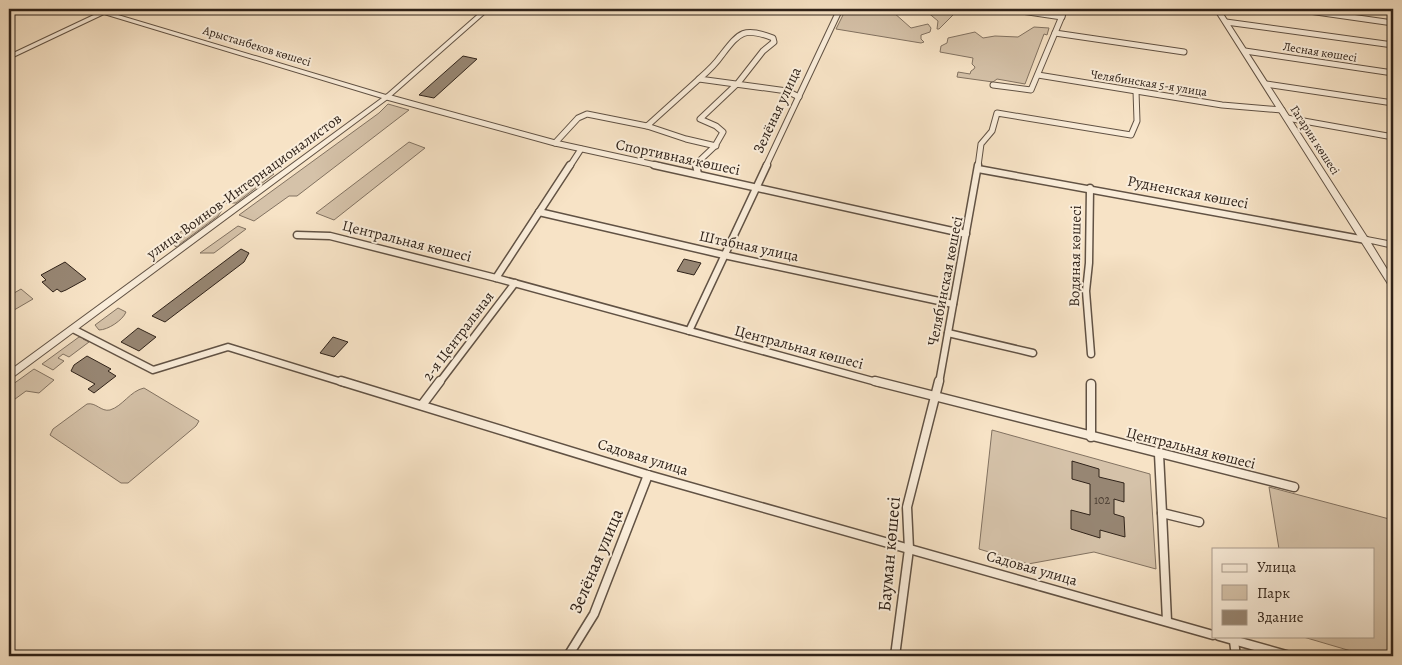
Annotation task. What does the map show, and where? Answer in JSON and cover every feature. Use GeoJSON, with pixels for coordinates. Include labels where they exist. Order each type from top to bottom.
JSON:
{"type":"FeatureCollection","features":[{"type":"Feature","properties":{"kind":"street","name":"Арыстанбеков көшесі"},"geometry":{"type":"LineString","coordinates":[[92,9],[387,97]]}},
{"type":"Feature","properties":{"kind":"street"},"geometry":{"type":"LineString","coordinates":[[9,57],[111,9]]}},
{"type":"Feature","properties":{"kind":"street","name":"улица Воинов-Интернационалистов"},"geometry":{"type":"LineString","coordinates":[[9,376],[387,97],[487,9]]}},
{"type":"Feature","properties":{"kind":"street","name":"Зелёная улица"},"geometry":{"type":"LineString","coordinates":[[689,331],[840,9]]}},
{"type":"Feature","properties":{"kind":"street"},"geometry":{"type":"LineString","coordinates":[[1008,9],[1062,17]]}},
{"type":"Feature","properties":{"kind":"street"},"geometry":{"type":"LineString","coordinates":[[993,85],[1031,90],[1065,9]]}},
{"type":"Feature","properties":{"kind":"street","name":"Гагарин көшесі"},"geometry":{"type":"LineString","coordinates":[[1217,9],[1393,285]]}},
{"type":"Feature","properties":{"kind":"street"},"geometry":{"type":"LineString","coordinates":[[1295,9],[1393,23]]}},
{"type":"Feature","properties":{"kind":"street"},"geometry":{"type":"LineString","coordinates":[[1226,22],[1393,45]]}},
{"type":"Feature","properties":{"kind":"street"},"geometry":{"type":"LineString","coordinates":[[646,126],[713,67],[736,36],[745,31],[752,31],[773,38],[774,42],[763,51],[738,84],[700,119],[716,126],[723,132],[716,146],[696,164],[698,174]]}},
{"type":"Feature","properties":{"kind":"street"},"geometry":{"type":"LineString","coordinates":[[1056,33],[1184,52]]}},
{"type":"Feature","properties":{"kind":"street","name":"Лесная көшесі"},"geometry":{"type":"LineString","coordinates":[[1245,51],[1393,73]]}},
{"type":"Feature","properties":{"kind":"street","name":"Челябинская 5-я улица"},"geometry":{"type":"LineString","coordinates":[[1038,75],[1222,105],[1282,110]]}},
{"type":"Feature","properties":{"kind":"street"},"geometry":{"type":"LineString","coordinates":[[699,79],[787,91],[799,97]]}},
{"type":"Feature","properties":{"kind":"street"},"geometry":{"type":"LineString","coordinates":[[1266,84],[1393,103]]}},
{"type":"Feature","properties":{"kind":"street","name":"Челябинская көшесі"},"geometry":{"type":"LineString","coordinates":[[936,398],[981,144],[992,131],[997,113],[1131,135],[1137,121],[1136,91]]}},
{"type":"Feature","properties":{"kind":"street","name":"Спортивная көшесі"},"geometry":{"type":"LineString","coordinates":[[387,97],[555,143],[966,234]]}},
{"type":"Feature","properties":{"kind":"street"},"geometry":{"type":"LineString","coordinates":[[555,143],[578,118],[587,114],[646,126],[686,140],[716,146]]}},
{"type":"Feature","properties":{"kind":"street"},"geometry":{"type":"LineString","coordinates":[[1288,118],[1393,136]]}},
{"type":"Feature","properties":{"kind":"street"},"geometry":{"type":"LineString","coordinates":[[496,278],[581,148]]}},
{"type":"Feature","properties":{"kind":"street","name":"Рудненская көшесі"},"geometry":{"type":"LineString","coordinates":[[978,169],[1393,245]]}},
{"type":"Feature","properties":{"kind":"street","name":"Водяная көшесі"},"geometry":{"type":"LineString","coordinates":[[1090,188],[1089,263],[1086,291],[1091,354]]}},
{"type":"Feature","properties":{"kind":"street","name":"Штабная улица"},"geometry":{"type":"LineString","coordinates":[[539,212],[724,255],[953,304]]}},
{"type":"Feature","properties":{"kind":"street","name":"Центральная көшесі"},"geometry":{"type":"LineString","coordinates":[[297,235],[330,236],[515,283],[936,398],[1294,487]]}},
{"type":"Feature","properties":{"kind":"street","name":"2-я Центральная"},"geometry":{"type":"LineString","coordinates":[[422,405],[515,283]]}},
{"type":"Feature","properties":{"kind":"street","name":"Садовая улица"},"geometry":{"type":"LineString","coordinates":[[73,329],[153,370],[228,347],[648,475],[1212,634]]}},
{"type":"Feature","properties":{"kind":"street"},"geometry":{"type":"LineString","coordinates":[[948,333],[1033,353]]}},
{"type":"Feature","properties":{"kind":"street"},"geometry":{"type":"LineString","coordinates":[[1091,384],[1091,438]]}},
{"type":"Feature","properties":{"kind":"street","name":"Бауман көшесі"},"geometry":{"type":"LineString","coordinates":[[895,656],[909,549],[907,506],[936,398]]}},
{"type":"Feature","properties":{"kind":"street"},"geometry":{"type":"LineString","coordinates":[[1159,454],[1166,621]]}},
{"type":"Feature","properties":{"kind":"street","name":"Зелёная улица"},"geometry":{"type":"LineString","coordinates":[[568,656],[594,614],[648,475]]}},
{"type":"Feature","properties":{"kind":"street"},"geometry":{"type":"LineString","coordinates":[[1162,513],[1199,522]]}},
{"type":"Feature","properties":{"kind":"street"},"geometry":{"type":"LineString","coordinates":[[1225,638],[1290,656]]}},
{"type":"Feature","properties":{"kind":"street"},"geometry":{"type":"LineString","coordinates":[[1234,641],[1236,656]]}},
{"type":"Feature","properties":{"kind":"green space"},"geometry":{"type":"Polygon","coordinates":[[[846,9],[906,9],[893,12],[911,28],[928,24],[931,28],[930,32],[921,35],[921,39],[924,42],[921,43],[836,29],[846,9]]]}},
{"type":"Feature","properties":{"kind":"green space"},"geometry":{"type":"Polygon","coordinates":[[[916,9],[955,9],[955,13],[937,29],[938,21],[926,11],[916,9]]]}},
{"type":"Feature","properties":{"kind":"green space"},"geometry":{"type":"Polygon","coordinates":[[[1034,27],[1049,28],[1047,35],[1044,34],[1025,84],[997,79],[993,82],[957,77],[958,72],[970,74],[975,67],[972,64],[973,58],[940,52],[941,46],[947,43],[948,38],[975,32],[983,38],[995,36],[1018,37],[1034,27]]]}},
{"type":"Feature","properties":{"kind":"green space"},"geometry":{"type":"Polygon","coordinates":[[[388,104],[409,110],[297,196],[289,196],[254,221],[239,215],[379,113],[388,104]]]}},
{"type":"Feature","properties":{"kind":"green space"},"geometry":{"type":"Polygon","coordinates":[[[409,142],[425,148],[334,220],[316,213],[409,142]]]}},
{"type":"Feature","properties":{"kind":"green space"},"geometry":{"type":"Polygon","coordinates":[[[268,172],[274,174],[236,203],[225,203],[268,172]]]}},
{"type":"Feature","properties":{"kind":"green space"},"geometry":{"type":"Polygon","coordinates":[[[219,207],[222,210],[218,216],[176,247],[168,240],[219,207]]]}},
{"type":"Feature","properties":{"kind":"green space"},"geometry":{"type":"Polygon","coordinates":[[[238,226],[246,229],[214,253],[200,253],[238,226]]]}},
{"type":"Feature","properties":{"kind":"green space"},"geometry":{"type":"Polygon","coordinates":[[[21,289],[33,299],[9,313],[9,296],[21,289]]]}},
{"type":"Feature","properties":{"kind":"green space"},"geometry":{"type":"Polygon","coordinates":[[[118,308],[126,312],[122,318],[111,326],[99,330],[95,325],[118,308]]]}},
{"type":"Feature","properties":{"kind":"green space"},"geometry":{"type":"Polygon","coordinates":[[[88,336],[83,339],[89,342],[69,357],[63,354],[58,358],[64,361],[53,370],[42,364],[79,337],[88,336]]]}},
{"type":"Feature","properties":{"kind":"green space"},"geometry":{"type":"Polygon","coordinates":[[[34,369],[54,380],[39,393],[26,391],[11,402],[9,400],[9,387],[34,369]]]}},
{"type":"Feature","properties":{"kind":"green space"},"geometry":{"type":"Polygon","coordinates":[[[144,388],[199,421],[196,426],[128,483],[121,483],[50,435],[53,429],[87,404],[93,404],[104,410],[110,410],[135,392],[144,388]]]}},
{"type":"Feature","properties":{"kind":"green space"},"geometry":{"type":"Polygon","coordinates":[[[992,430],[1150,474],[1156,569],[1094,552],[1028,564],[979,549],[992,430]]]}},
{"type":"Feature","properties":{"kind":"green space"},"geometry":{"type":"Polygon","coordinates":[[[1269,487],[1393,520],[1393,656],[1368,656],[1307,638],[1374,638],[1374,548],[1279,548],[1269,487]]]}},
{"type":"Feature","properties":{"kind":"building"},"geometry":{"type":"Polygon","coordinates":[[[463,56],[477,59],[434,98],[419,95],[463,56]]]}},
{"type":"Feature","properties":{"kind":"building"},"geometry":{"type":"Polygon","coordinates":[[[241,249],[249,253],[244,262],[165,322],[152,316],[241,249]]]}},
{"type":"Feature","properties":{"kind":"building"},"geometry":{"type":"Polygon","coordinates":[[[684,259],[701,263],[694,275],[677,271],[684,259]]]}},
{"type":"Feature","properties":{"kind":"building"},"geometry":{"type":"Polygon","coordinates":[[[65,262],[86,279],[61,292],[57,289],[53,292],[42,282],[46,280],[41,275],[65,262]]]}},
{"type":"Feature","properties":{"kind":"building"},"geometry":{"type":"Polygon","coordinates":[[[138,328],[156,337],[139,351],[121,342],[138,328]]]}},
{"type":"Feature","properties":{"kind":"building"},"geometry":{"type":"Polygon","coordinates":[[[333,337],[348,342],[334,357],[320,353],[333,337]]]}},
{"type":"Feature","properties":{"kind":"building"},"geometry":{"type":"Polygon","coordinates":[[[87,356],[111,369],[108,371],[116,376],[94,393],[88,389],[95,384],[71,371],[74,365],[87,356]]]}},
{"type":"Feature","properties":{"kind":"building"},"geometry":{"type":"Polygon","coordinates":[[[1072,461],[1099,469],[1099,477],[1124,483],[1124,502],[1114,499],[1114,514],[1124,517],[1125,537],[1100,530],[1100,538],[1071,529],[1071,510],[1090,515],[1090,484],[1072,479],[1072,461]]]}}]}
